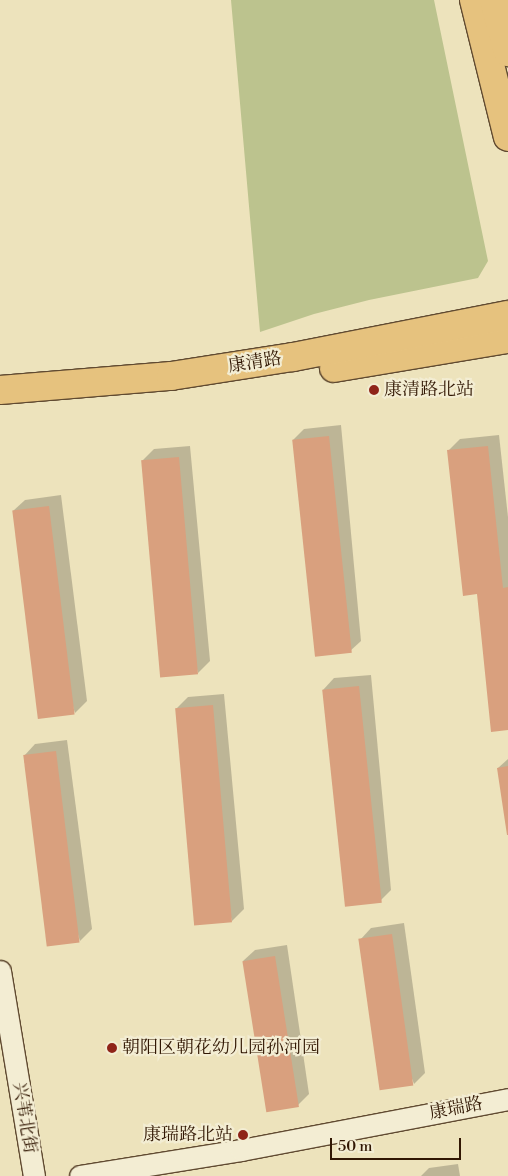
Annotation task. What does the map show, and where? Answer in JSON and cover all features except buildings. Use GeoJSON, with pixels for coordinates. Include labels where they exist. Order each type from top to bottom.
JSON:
{"type":"FeatureCollection","features":[{"type":"Feature","properties":{"kind":"main road"},"geometry":{"type":"LineString","coordinates":[[474,0],[508,137]]}},
{"type":"Feature","properties":{"kind":"main road"},"geometry":{"type":"LineString","coordinates":[[494,0],[508,52]]}},
{"type":"Feature","properties":{"kind":"main road","name":"康清路"},"geometry":{"type":"LineString","coordinates":[[0,390],[171,376],[293,357],[508,315]]}},
{"type":"Feature","properties":{"kind":"main road","name":"康清路"},"geometry":{"type":"LineString","coordinates":[[0,408],[196,389],[508,339]]}},
{"type":"Feature","properties":{"kind":"street","name":"兴苇北街"},"geometry":{"type":"LineString","coordinates":[[0,971],[34,1176]]}},
{"type":"Feature","properties":{"kind":"street","name":"康瑞路"},"geometry":{"type":"LineString","coordinates":[[80,1176],[241,1150],[508,1099]]}},
{"type":"Feature","properties":{"kind":"green space"},"geometry":{"type":"Polygon","coordinates":[[[231,0],[434,0],[488,261],[478,278],[369,300],[314,314],[260,332],[231,0]]]}},
{"type":"Feature","properties":{"kind":"place","name":"康清路北站"},"geometry":{"type":"Point","coordinates":[374,390]}},
{"type":"Feature","properties":{"kind":"place","name":"朝阳区朝花幼儿园孙河园"},"geometry":{"type":"Point","coordinates":[112,1048]}},
{"type":"Feature","properties":{"kind":"place","name":"康瑞路北站"},"geometry":{"type":"Point","coordinates":[243,1135]}}]}
